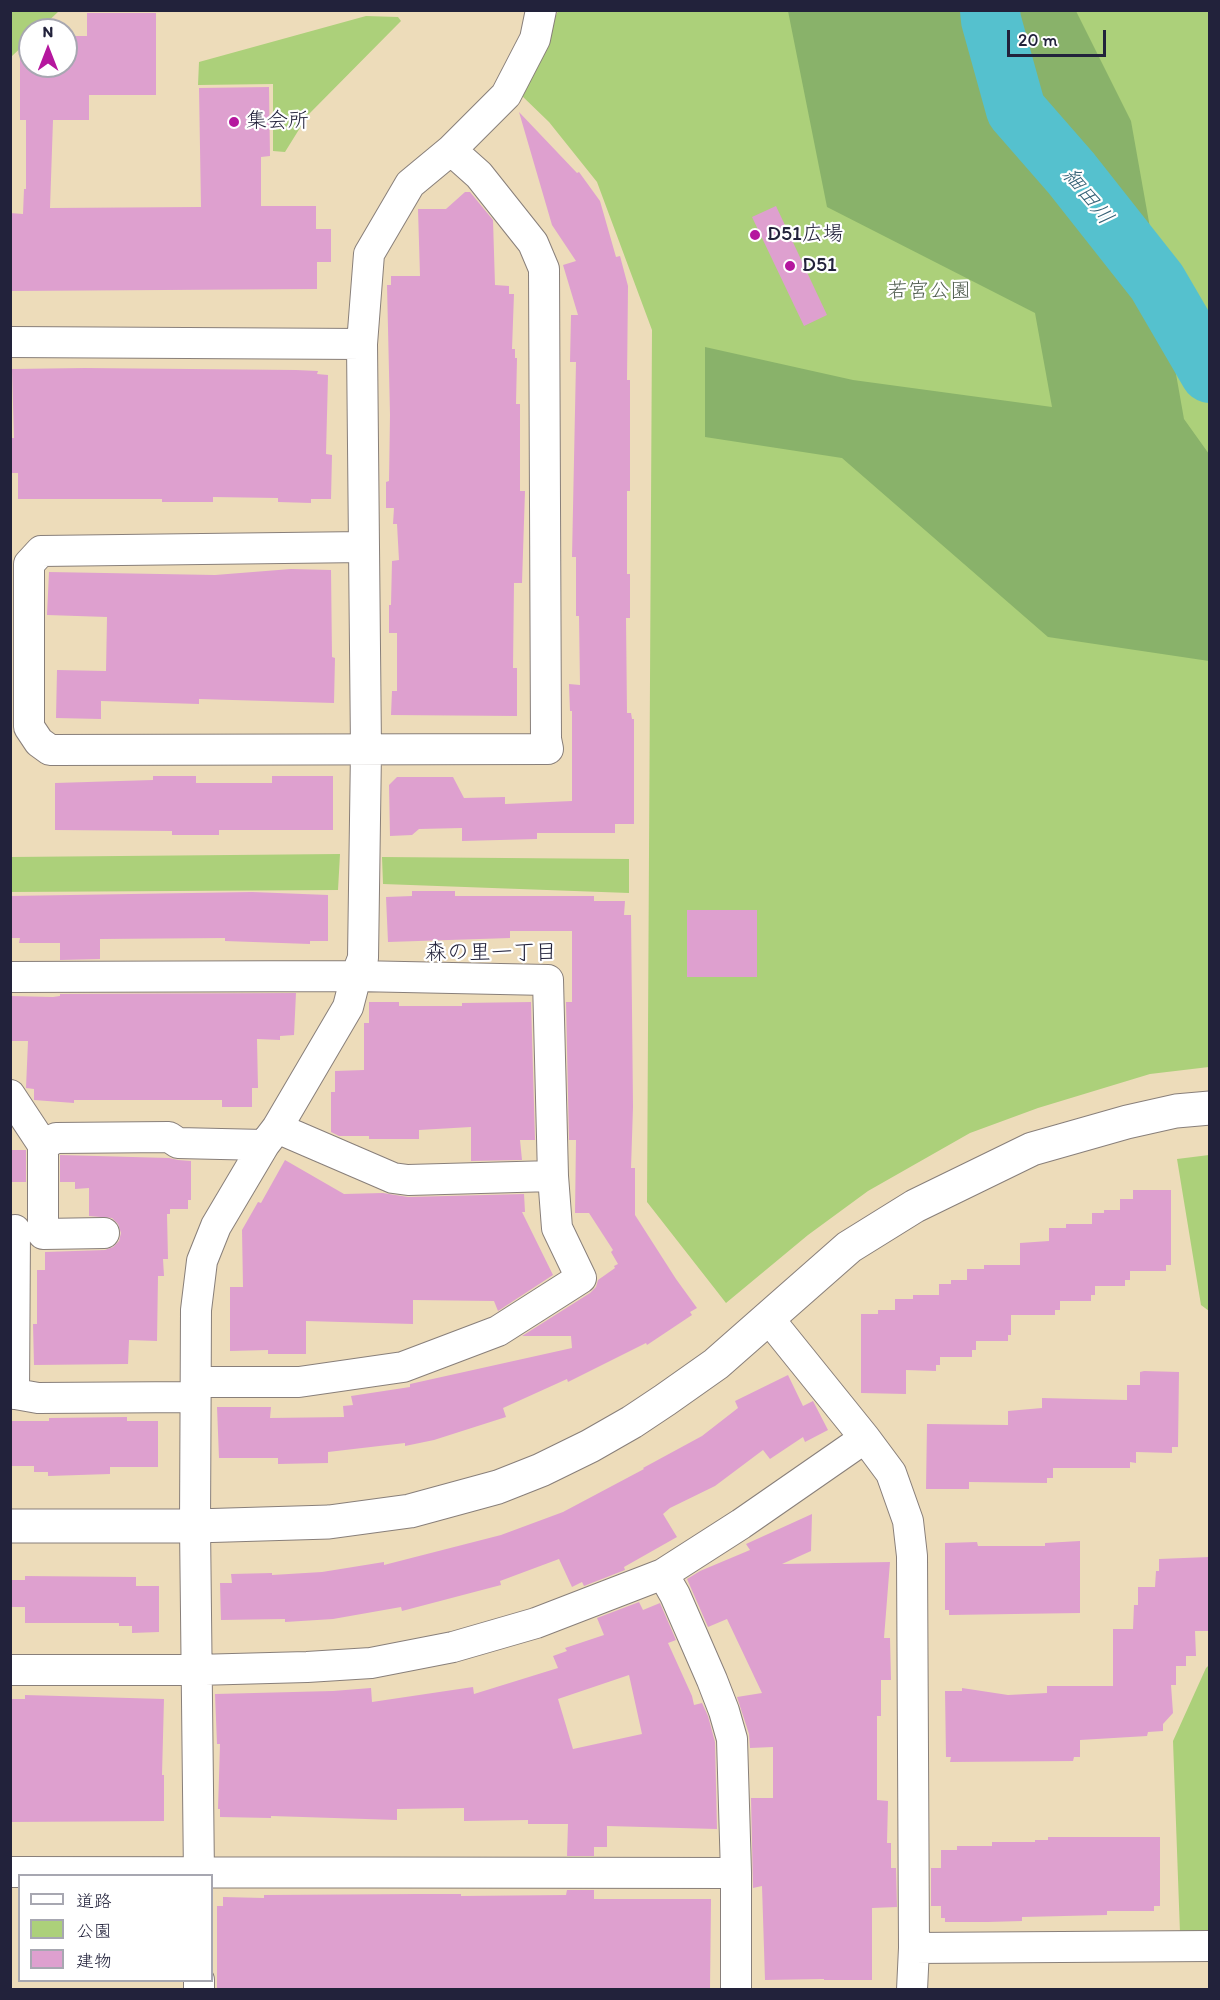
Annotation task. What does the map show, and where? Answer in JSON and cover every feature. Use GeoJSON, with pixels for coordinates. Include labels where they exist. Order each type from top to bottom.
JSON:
{"type":"FeatureCollection","features":[{"type":"Feature","properties":{"kind":"street"},"geometry":{"type":"LineString","coordinates":[[199,1874],[195,1526],[196,1310],[202,1262],[216,1226],[348,1007],[363,958],[366,750],[362,344],[369,254],[410,184],[451,150],[506,95],[535,39],[541,10]]}},
{"type":"Feature","properties":{"kind":"street"},"geometry":{"type":"LineString","coordinates":[[364,547],[41,551],[29,564],[29,727],[39,742],[50,750],[548,749],[546,728],[544,269],[533,243],[479,175],[451,150]]}},
{"type":"Feature","properties":{"kind":"street"},"geometry":{"type":"LineString","coordinates":[[10,342],[362,344]]}},
{"type":"Feature","properties":{"kind":"street"},"geometry":{"type":"LineString","coordinates":[[10,977],[356,976],[548,980],[553,1176],[557,1228],[581,1278],[498,1331],[404,1366],[299,1382],[196,1390],[38,1398],[12,1394],[23,1231],[43,1145],[10,1095]]}},
{"type":"Feature","properties":{"kind":"street"},"geometry":{"type":"LineString","coordinates":[[10,1527],[195,1526],[329,1522],[410,1511],[498,1487],[541,1470],[632,1422],[716,1364],[849,1247],[915,1206],[1032,1149],[1176,1111],[1209,1108]]}},
{"type":"Feature","properties":{"kind":"street"},"geometry":{"type":"LineString","coordinates":[[43,1145],[56,1138],[169,1137],[178,1143],[271,1137],[393,1178],[408,1180],[553,1176]]}},
{"type":"Feature","properties":{"kind":"street"},"geometry":{"type":"LineString","coordinates":[[23,1231],[104,1233]]}},
{"type":"Feature","properties":{"kind":"street"},"geometry":{"type":"LineString","coordinates":[[769,1319],[865,1437],[891,1473],[908,1521],[912,1556],[914,1948],[912,1989]]}},
{"type":"Feature","properties":{"kind":"street"},"geometry":{"type":"LineString","coordinates":[[10,1670],[196,1670],[307,1667],[370,1663],[453,1647],[536,1623],[663,1574],[741,1524],[865,1437]]}},
{"type":"Feature","properties":{"kind":"street"},"geometry":{"type":"LineString","coordinates":[[663,1574],[675,1595],[712,1680],[732,1740],[736,1873],[736,1989]]}},
{"type":"Feature","properties":{"kind":"street"},"geometry":{"type":"LineString","coordinates":[[10,1872],[736,1873]]}},
{"type":"Feature","properties":{"kind":"street"},"geometry":{"type":"LineString","coordinates":[[914,1948],[1209,1946]]}},
{"type":"Feature","properties":{"kind":"green space"},"geometry":{"type":"Polygon","coordinates":[[[11,10],[59,10],[52,18],[18,18],[18,50],[11,57],[11,10]]]}},
{"type":"Feature","properties":{"kind":"green space","name":"若宮公園"},"geometry":{"type":"Polygon","coordinates":[[[558,11],[1209,11],[1209,1067],[1150,1074],[1038,1108],[970,1133],[868,1191],[808,1235],[726,1303],[647,1202],[652,330],[597,182],[549,122],[520,94],[558,11]]]}},
{"type":"Feature","properties":{"kind":"green space"},"geometry":{"type":"Polygon","coordinates":[[[788,11],[1076,11],[1131,121],[1184,419],[1209,454],[1209,661],[1048,637],[842,458],[705,437],[705,347],[853,380],[1052,407],[1035,313],[827,207],[788,11]]]}},
{"type":"Feature","properties":{"kind":"green space"},"geometry":{"type":"Polygon","coordinates":[[[366,16],[398,17],[401,21],[308,115],[285,152],[273,151],[273,84],[198,85],[199,62],[366,16]]]}},
{"type":"Feature","properties":{"kind":"green space"},"geometry":{"type":"Polygon","coordinates":[[[340,854],[338,890],[11,892],[11,857],[340,854]]]}},
{"type":"Feature","properties":{"kind":"green space"},"geometry":{"type":"Polygon","coordinates":[[[382,857],[629,859],[629,893],[383,884],[382,857]]]}},
{"type":"Feature","properties":{"kind":"green space"},"geometry":{"type":"Polygon","coordinates":[[[1210,1155],[1209,1311],[1201,1305],[1177,1159],[1210,1155]]]}},
{"type":"Feature","properties":{"kind":"green space"},"geometry":{"type":"Polygon","coordinates":[[[1209,1665],[1209,1933],[1180,1933],[1173,1741],[1209,1665]]]}},
{"type":"Feature","properties":{"kind":"building"},"geometry":{"type":"Polygon","coordinates":[[[87,13],[156,13],[156,95],[89,95],[89,120],[53,120],[50,208],[201,207],[199,88],[269,87],[270,156],[261,157],[261,206],[316,206],[316,229],[331,229],[331,262],[317,262],[317,289],[10,291],[10,213],[23,214],[24,189],[26,189],[26,120],[20,120],[20,78],[78,78],[78,36],[87,36],[87,13]]]}},
{"type":"Feature","properties":{"kind":"building"},"geometry":{"type":"Polygon","coordinates":[[[519,112],[577,173],[579,172],[600,201],[616,257],[620,256],[628,286],[627,380],[630,380],[630,491],[627,491],[627,574],[630,574],[630,618],[626,618],[627,713],[631,713],[634,719],[634,824],[615,824],[615,833],[537,833],[537,839],[462,841],[462,828],[419,829],[412,835],[390,836],[389,785],[397,777],[453,777],[464,798],[505,797],[505,804],[572,801],[572,711],[570,711],[569,684],[580,685],[579,616],[576,616],[576,557],[572,557],[576,362],[570,362],[571,315],[578,315],[563,265],[576,261],[552,225],[519,112]]]}},
{"type":"Feature","properties":{"kind":"building"},"geometry":{"type":"Polygon","coordinates":[[[465,192],[470,192],[493,220],[495,285],[509,286],[509,294],[514,294],[512,349],[515,349],[515,358],[517,358],[516,404],[520,404],[520,491],[525,491],[522,583],[514,583],[513,668],[517,668],[517,716],[391,715],[392,691],[397,691],[397,633],[389,633],[389,605],[391,605],[392,561],[399,560],[397,524],[393,524],[394,508],[386,508],[386,482],[389,481],[390,415],[387,285],[391,285],[391,276],[420,276],[418,209],[446,209],[465,192]]]}},
{"type":"Feature","properties":{"kind":"building","name":"D51"},"geometry":{"type":"Polygon","coordinates":[[[776,206],[827,315],[804,326],[752,217],[776,206]]]}},
{"type":"Feature","properties":{"kind":"building"},"geometry":{"type":"Polygon","coordinates":[[[12,369],[296,370],[318,371],[317,374],[328,375],[326,454],[332,455],[331,499],[311,499],[311,503],[278,502],[278,498],[213,497],[213,502],[162,502],[162,499],[18,499],[18,473],[10,473],[10,438],[14,438],[12,369]]]}},
{"type":"Feature","properties":{"kind":"building"},"geometry":{"type":"Polygon","coordinates":[[[291,569],[331,570],[332,657],[335,658],[334,703],[199,699],[199,704],[101,701],[101,719],[56,718],[57,670],[106,671],[107,617],[47,615],[49,572],[215,575],[291,569]]]}},
{"type":"Feature","properties":{"kind":"building"},"geometry":{"type":"Polygon","coordinates":[[[153,776],[196,776],[196,783],[272,783],[272,776],[333,776],[333,830],[219,830],[219,835],[172,835],[172,831],[55,830],[55,783],[153,780],[153,776]]]}},
{"type":"Feature","properties":{"kind":"building"},"geometry":{"type":"Polygon","coordinates":[[[412,891],[455,891],[455,896],[594,896],[594,901],[625,901],[624,915],[631,915],[633,1107],[631,1168],[635,1168],[635,1215],[697,1308],[690,1312],[692,1315],[647,1345],[646,1343],[568,1382],[567,1379],[503,1408],[506,1417],[434,1440],[405,1446],[405,1443],[328,1452],[328,1463],[278,1464],[278,1458],[219,1458],[217,1407],[271,1407],[270,1418],[344,1417],[343,1406],[353,1405],[351,1396],[410,1387],[410,1384],[572,1348],[571,1336],[522,1336],[590,1293],[596,1287],[598,1280],[618,1264],[611,1252],[613,1250],[589,1213],[575,1213],[576,1140],[569,1140],[566,1002],[572,1002],[572,931],[510,931],[510,938],[388,942],[386,897],[412,896],[412,891]]]}},
{"type":"Feature","properties":{"kind":"building"},"geometry":{"type":"Polygon","coordinates":[[[252,892],[328,895],[328,941],[310,941],[310,944],[225,941],[225,938],[100,939],[100,959],[60,960],[60,943],[19,943],[20,938],[10,938],[10,896],[252,892]]]}},
{"type":"Feature","properties":{"kind":"building"},"geometry":{"type":"Polygon","coordinates":[[[687,910],[757,910],[757,977],[687,977],[687,910]]]}},
{"type":"Feature","properties":{"kind":"building"},"geometry":{"type":"Polygon","coordinates":[[[296,993],[294,1035],[280,1036],[280,1040],[257,1039],[258,1088],[252,1088],[252,1107],[222,1107],[222,1100],[74,1100],[74,1103],[34,1100],[34,1089],[26,1088],[28,1041],[10,1041],[10,996],[296,993]]]}},
{"type":"Feature","properties":{"kind":"building"},"geometry":{"type":"Polygon","coordinates":[[[369,1002],[399,1002],[399,1006],[462,1006],[462,1003],[531,1002],[535,1140],[520,1140],[522,1160],[471,1161],[471,1127],[419,1130],[419,1139],[369,1139],[369,1136],[339,1136],[331,1132],[331,1092],[335,1092],[335,1071],[364,1070],[364,1023],[369,1023],[369,1002]]]}},
{"type":"Feature","properties":{"kind":"building"},"geometry":{"type":"Polygon","coordinates":[[[10,1150],[26,1150],[26,1182],[10,1182],[10,1150]]]}},
{"type":"Feature","properties":{"kind":"building"},"geometry":{"type":"Polygon","coordinates":[[[60,1155],[169,1158],[191,1161],[191,1200],[188,1200],[188,1209],[170,1209],[170,1214],[167,1214],[168,1259],[163,1259],[164,1276],[158,1276],[157,1341],[129,1340],[128,1364],[34,1365],[33,1324],[37,1324],[37,1270],[45,1270],[45,1252],[105,1250],[113,1247],[119,1241],[121,1233],[118,1224],[112,1218],[89,1216],[89,1188],[75,1189],[75,1182],[60,1182],[60,1155]]]}},
{"type":"Feature","properties":{"kind":"building"},"geometry":{"type":"Polygon","coordinates":[[[285,1160],[344,1194],[383,1193],[408,1197],[524,1194],[525,1212],[522,1212],[553,1275],[498,1311],[494,1301],[413,1300],[413,1324],[306,1321],[306,1354],[268,1354],[268,1350],[230,1351],[230,1287],[243,1287],[242,1230],[258,1202],[261,1203],[285,1160]]]}},
{"type":"Feature","properties":{"kind":"building"},"geometry":{"type":"Polygon","coordinates":[[[1133,1190],[1171,1190],[1171,1265],[1166,1265],[1166,1271],[1130,1271],[1130,1280],[1125,1280],[1125,1286],[1095,1286],[1095,1295],[1091,1295],[1091,1301],[1060,1301],[1060,1310],[1055,1310],[1055,1315],[1011,1315],[1011,1335],[1008,1335],[1008,1341],[976,1341],[976,1350],[972,1350],[972,1357],[940,1357],[940,1365],[936,1365],[936,1371],[906,1370],[906,1394],[861,1393],[861,1314],[878,1314],[878,1310],[895,1310],[895,1299],[913,1299],[913,1295],[939,1295],[939,1284],[951,1284],[951,1280],[967,1280],[967,1269],[984,1269],[984,1265],[1020,1265],[1020,1243],[1049,1241],[1049,1228],[1066,1228],[1066,1224],[1092,1224],[1092,1213],[1120,1210],[1120,1199],[1133,1199],[1133,1190]]]}},
{"type":"Feature","properties":{"kind":"building"},"geometry":{"type":"Polygon","coordinates":[[[1140,1372],[1179,1372],[1178,1447],[1172,1447],[1172,1453],[1136,1452],[1136,1463],[1130,1462],[1130,1468],[1053,1468],[1053,1478],[1047,1478],[1047,1483],[969,1482],[969,1489],[926,1489],[927,1424],[1008,1425],[1008,1411],[1042,1408],[1042,1398],[1127,1400],[1127,1385],[1140,1385],[1140,1372]]]}},
{"type":"Feature","properties":{"kind":"building"},"geometry":{"type":"Polygon","coordinates":[[[788,1375],[803,1406],[813,1401],[828,1430],[805,1442],[803,1437],[770,1459],[763,1450],[715,1486],[670,1508],[663,1514],[677,1537],[624,1567],[625,1570],[584,1586],[582,1582],[572,1587],[559,1559],[500,1581],[501,1585],[402,1611],[401,1607],[333,1619],[285,1622],[285,1619],[221,1620],[220,1583],[232,1583],[231,1574],[272,1573],[272,1575],[322,1572],[384,1562],[384,1565],[501,1535],[563,1512],[644,1469],[702,1436],[738,1408],[735,1401],[788,1375]]]}},
{"type":"Feature","properties":{"kind":"building"},"geometry":{"type":"Polygon","coordinates":[[[127,1417],[127,1421],[158,1421],[158,1467],[110,1467],[110,1474],[48,1476],[48,1472],[34,1472],[34,1466],[10,1466],[10,1421],[127,1417]]]}},
{"type":"Feature","properties":{"kind":"building"},"geometry":{"type":"Polygon","coordinates":[[[812,1514],[811,1551],[782,1564],[890,1562],[884,1638],[890,1638],[891,1680],[881,1680],[881,1716],[877,1716],[877,1800],[888,1801],[887,1843],[891,1843],[891,1868],[896,1868],[897,1907],[872,1908],[872,1980],[765,1980],[762,1886],[753,1888],[751,1798],[773,1798],[773,1747],[750,1748],[749,1734],[737,1697],[762,1693],[727,1619],[708,1627],[687,1579],[700,1571],[750,1550],[746,1544],[812,1514]]]}},
{"type":"Feature","properties":{"kind":"building"},"geometry":{"type":"Polygon","coordinates":[[[1080,1541],[1080,1613],[949,1615],[949,1610],[945,1610],[945,1543],[977,1542],[978,1546],[1045,1546],[1045,1543],[1080,1541]]]}},
{"type":"Feature","properties":{"kind":"building"},"geometry":{"type":"Polygon","coordinates":[[[1209,1557],[1208,1631],[1195,1631],[1196,1656],[1186,1656],[1186,1666],[1176,1666],[1176,1685],[1171,1685],[1173,1713],[1163,1724],[1163,1731],[1148,1732],[1147,1736],[1080,1740],[1080,1757],[1074,1757],[1073,1761],[950,1762],[951,1757],[946,1757],[945,1691],[962,1691],[962,1688],[1008,1695],[1047,1693],[1047,1686],[1113,1686],[1113,1629],[1133,1629],[1134,1605],[1138,1605],[1138,1587],[1155,1587],[1159,1559],[1209,1557]]]}},
{"type":"Feature","properties":{"kind":"building"},"geometry":{"type":"Polygon","coordinates":[[[25,1576],[136,1577],[136,1586],[159,1586],[159,1632],[132,1633],[132,1626],[119,1626],[119,1623],[25,1623],[25,1607],[10,1607],[10,1580],[25,1580],[25,1576]]]}},
{"type":"Feature","properties":{"kind":"building"},"geometry":{"type":"Polygon","coordinates":[[[639,1602],[643,1610],[660,1603],[676,1640],[668,1643],[694,1705],[702,1703],[715,1742],[717,1829],[607,1826],[607,1847],[594,1847],[594,1856],[567,1856],[568,1824],[528,1824],[528,1820],[464,1821],[464,1808],[397,1809],[397,1820],[271,1816],[271,1818],[220,1817],[220,1809],[218,1809],[220,1744],[217,1744],[215,1694],[371,1688],[372,1702],[473,1687],[474,1694],[558,1668],[553,1656],[567,1651],[565,1648],[604,1635],[597,1618],[639,1602]],[[629,1675],[558,1699],[573,1749],[642,1734],[629,1675]]]}},
{"type":"Feature","properties":{"kind":"building"},"geometry":{"type":"Polygon","coordinates":[[[25,1695],[164,1699],[162,1775],[164,1775],[164,1821],[10,1822],[10,1699],[25,1699],[25,1695]]]}},
{"type":"Feature","properties":{"kind":"building"},"geometry":{"type":"Polygon","coordinates":[[[1048,1837],[1160,1837],[1160,1906],[1154,1906],[1154,1911],[1107,1911],[1107,1915],[1022,1917],[1022,1921],[945,1922],[945,1918],[941,1918],[941,1906],[931,1906],[931,1868],[941,1868],[941,1850],[957,1850],[957,1846],[992,1846],[992,1842],[1035,1842],[1035,1840],[1048,1840],[1048,1837]]]}},
{"type":"Feature","properties":{"kind":"building"},"geometry":{"type":"Polygon","coordinates":[[[567,1890],[594,1890],[594,1899],[711,1899],[710,1989],[217,1989],[217,1906],[223,1906],[223,1897],[418,1894],[566,1895],[567,1890]]]}},
{"type":"Feature","properties":{"kind":"waterway","name":"細田川"},"geometry":{"type":"LineString","coordinates":[[990,10],[1016,110],[1071,173],[1157,282],[1210,373]]}},
{"type":"Feature","properties":{"kind":"place","name":"集会所"},"geometry":{"type":"Point","coordinates":[234,122]}},
{"type":"Feature","properties":{"kind":"place","name":"D51広場"},"geometry":{"type":"Point","coordinates":[755,235]}},
{"type":"Feature","properties":{"kind":"place","name":"D51"},"geometry":{"type":"Point","coordinates":[790,266]}},
{"type":"Feature","properties":{"kind":"district","name":"森の里一丁目"},"geometry":{"type":"Point","coordinates":[491,953]}}]}
